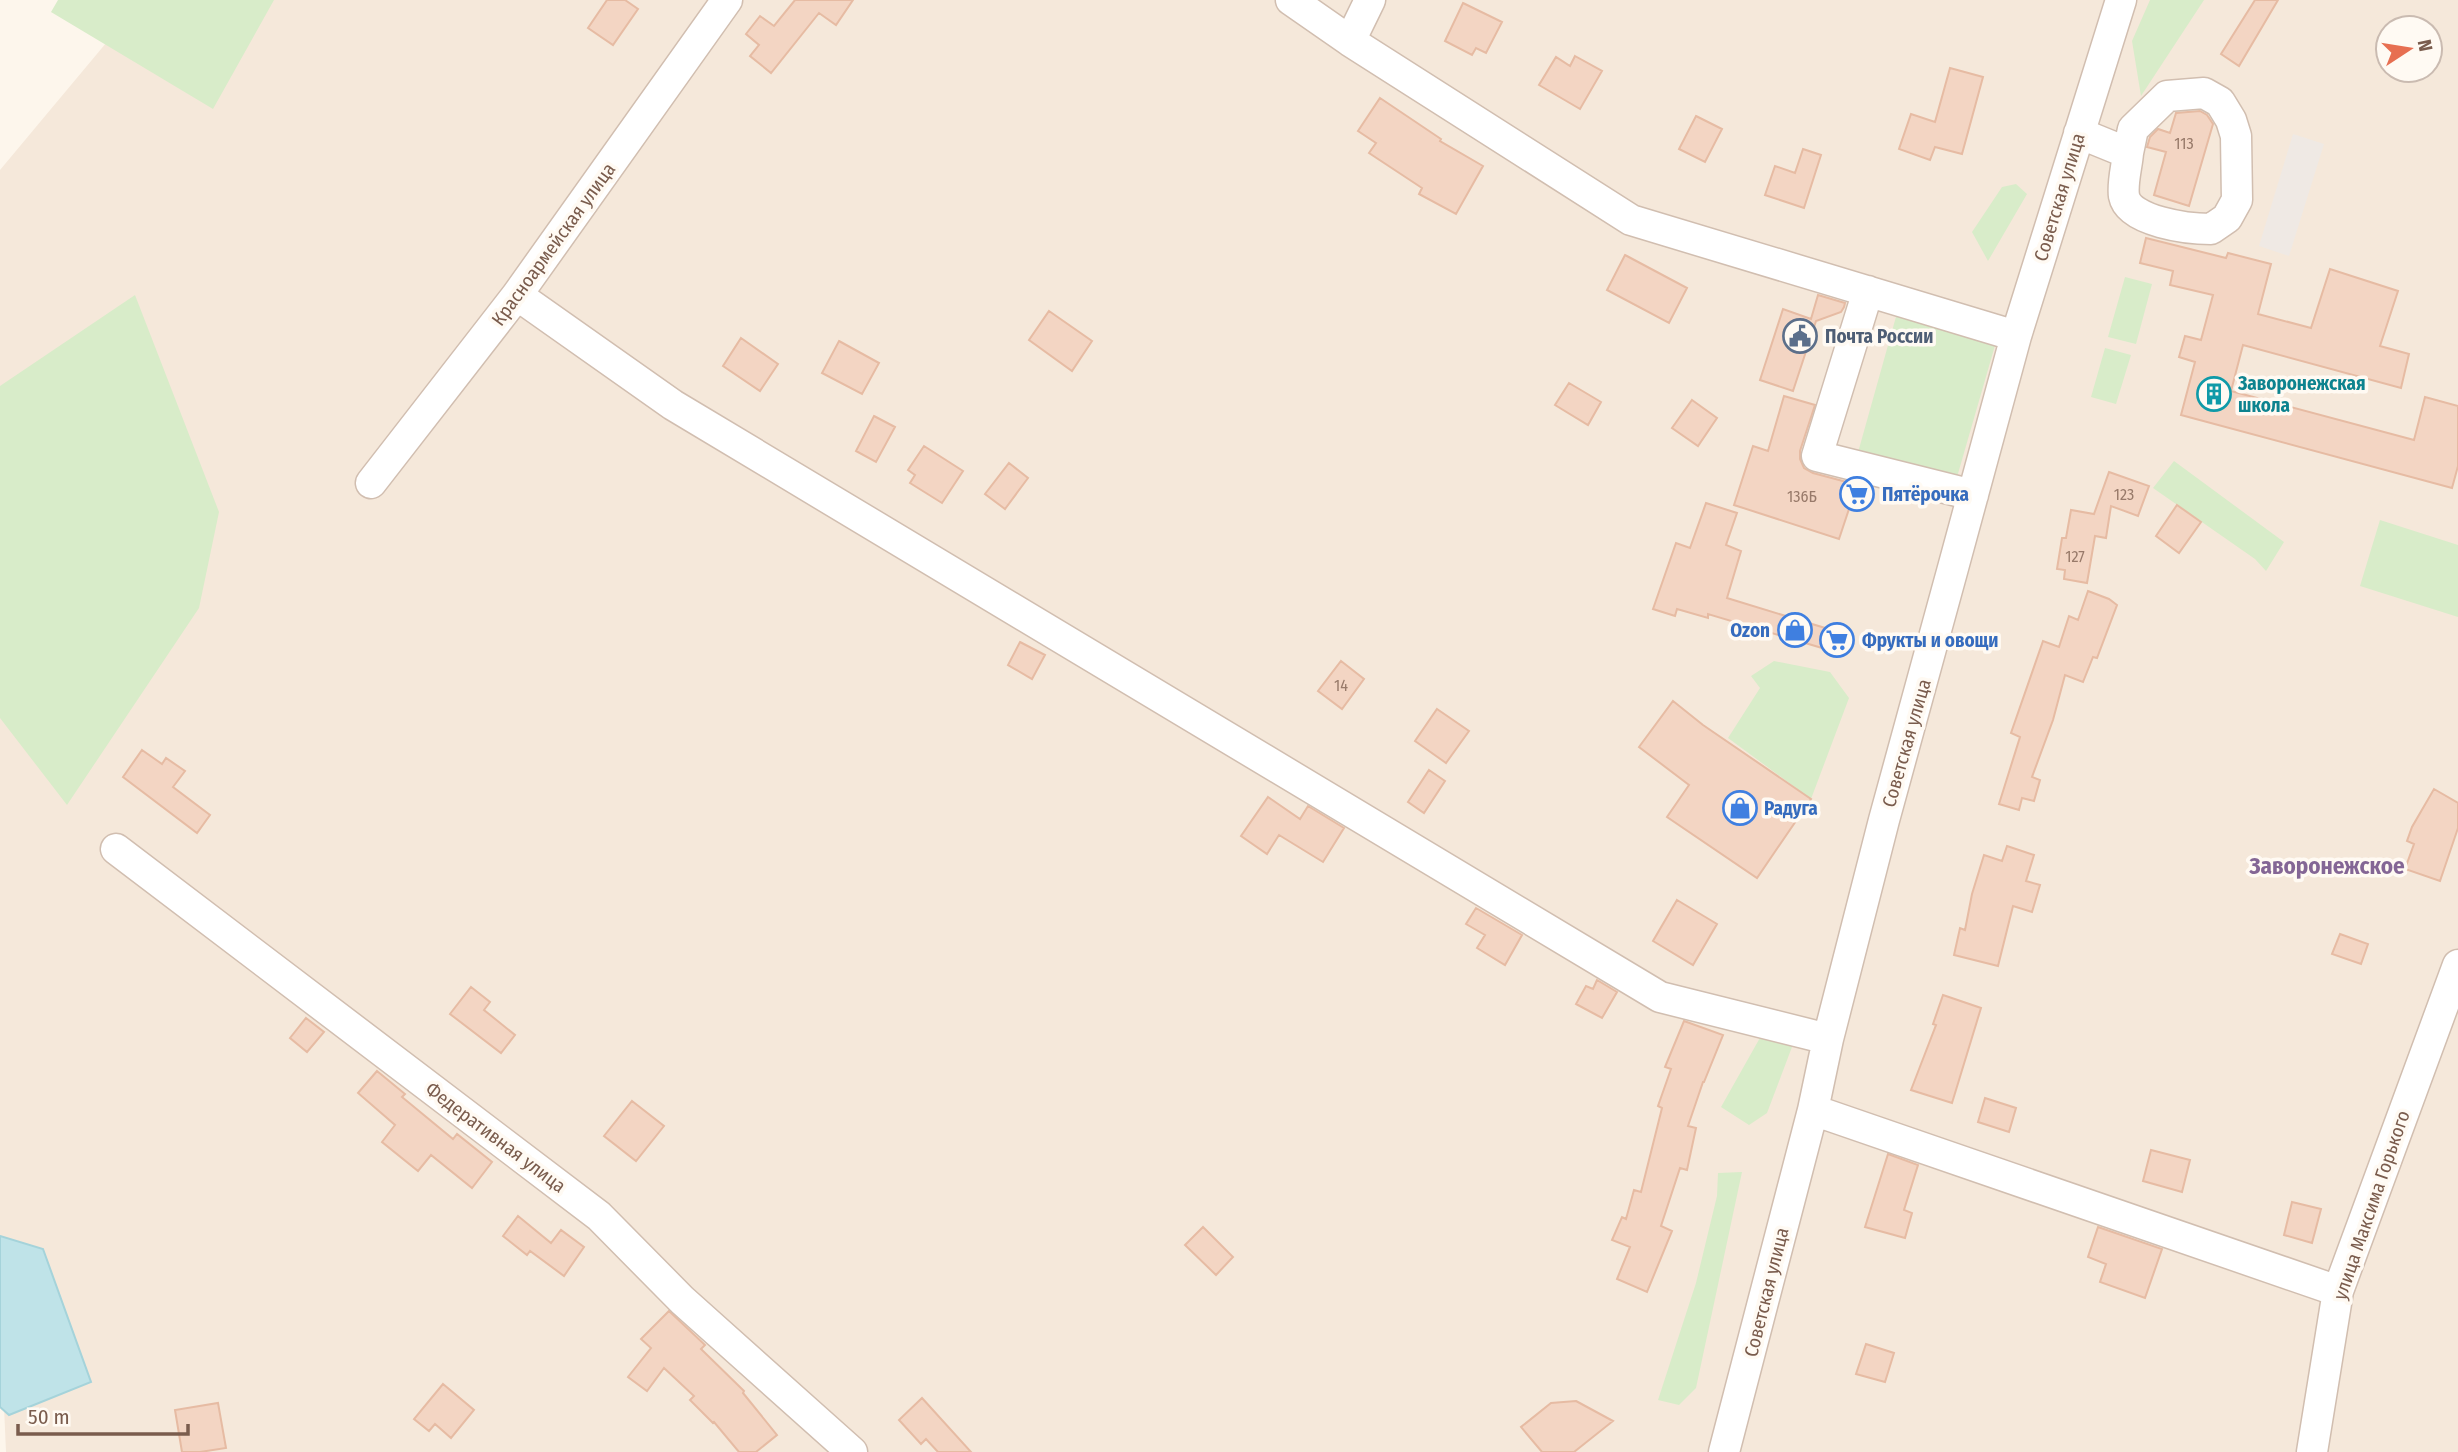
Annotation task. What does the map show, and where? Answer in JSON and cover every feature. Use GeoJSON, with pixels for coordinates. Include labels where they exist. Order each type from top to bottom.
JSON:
{"type":"FeatureCollection","features":[{"type":"Feature","properties":{"kind":"street","name":"Красноармейская улица"},"geometry":{"type":"LineString","coordinates":[[371,483],[517,295],[727,0]]}},
{"type":"Feature","properties":{"kind":"street"},"geometry":{"type":"LineString","coordinates":[[1291,0],[1350,41],[1631,220],[2016,335]]}},
{"type":"Feature","properties":{"kind":"street"},"geometry":{"type":"LineString","coordinates":[[1350,41],[1370,0]]}},
{"type":"Feature","properties":{"kind":"street","name":"Советская улица"},"geometry":{"type":"LineString","coordinates":[[1727,1443],[1884,820],[2016,335],[2121,0]]}},
{"type":"Feature","properties":{"kind":"street"},"geometry":{"type":"LineString","coordinates":[[2204,93],[2214,96],[2225,109],[2235,136],[2235,206],[2222,222],[2211,229],[2148,220],[2130,208],[2124,196],[2128,153],[2133,129],[2166,96],[2204,93]]}},
{"type":"Feature","properties":{"kind":"street"},"geometry":{"type":"LineString","coordinates":[[2079,133],[2128,153]]}},
{"type":"Feature","properties":{"kind":"street"},"geometry":{"type":"LineString","coordinates":[[1868,291],[1817,456],[1973,495]]}},
{"type":"Feature","properties":{"kind":"street"},"geometry":{"type":"LineString","coordinates":[[517,295],[673,405],[1660,997],[1828,1039]]}},
{"type":"Feature","properties":{"kind":"street","name":"Федеративная улица"},"geometry":{"type":"LineString","coordinates":[[116,849],[599,1216],[682,1300],[852,1452]]}},
{"type":"Feature","properties":{"kind":"street","name":"улица Максима Горького"},"geometry":{"type":"LineString","coordinates":[[2312,1452],[2338,1291],[2458,965]]}},
{"type":"Feature","properties":{"kind":"street"},"geometry":{"type":"LineString","coordinates":[[1813,1110],[2338,1291]]}},
{"type":"Feature","properties":{"kind":"street"},"geometry":{"type":"LineString","coordinates":[[1705,1452],[1727,1443]]}},
{"type":"Feature","properties":{"kind":"shaded area","name":"Заворонежское"},"geometry":{"type":"Polygon","coordinates":[[[142,0],[2458,0],[2458,1452],[6,1452],[0,1315],[0,170],[142,0]]]}},
{"type":"Feature","properties":{"kind":"shaded area"},"geometry":{"type":"Polygon","coordinates":[[[2293,134],[2324,144],[2289,256],[2259,246],[2293,134]]]}},
{"type":"Feature","properties":{"kind":"green space"},"geometry":{"type":"Polygon","coordinates":[[[58,0],[274,0],[213,109],[51,12],[58,0]]]}},
{"type":"Feature","properties":{"kind":"green space"},"geometry":{"type":"Polygon","coordinates":[[[2150,0],[2204,0],[2141,96],[2132,41],[2150,0]]]}},
{"type":"Feature","properties":{"kind":"green space"},"geometry":{"type":"Polygon","coordinates":[[[2016,184],[2027,194],[1988,261],[1972,232],[2002,187],[2016,184]]]}},
{"type":"Feature","properties":{"kind":"green space"},"geometry":{"type":"Polygon","coordinates":[[[2125,277],[2152,284],[2136,344],[2108,337],[2125,277]]]}},
{"type":"Feature","properties":{"kind":"green space"},"geometry":{"type":"Polygon","coordinates":[[[135,295],[219,512],[199,608],[67,805],[0,718],[0,386],[135,295]]]}},
{"type":"Feature","properties":{"kind":"green space"},"geometry":{"type":"Polygon","coordinates":[[[1899,306],[1998,335],[1955,484],[1857,456],[1899,306]]]}},
{"type":"Feature","properties":{"kind":"green space"},"geometry":{"type":"Polygon","coordinates":[[[2105,348],[2131,355],[2116,404],[2091,397],[2105,348]]]}},
{"type":"Feature","properties":{"kind":"green space"},"geometry":{"type":"Polygon","coordinates":[[[2174,461],[2284,542],[2266,571],[2255,559],[2153,488],[2174,461]]]}},
{"type":"Feature","properties":{"kind":"green space"},"geometry":{"type":"Polygon","coordinates":[[[2380,520],[2458,545],[2458,617],[2360,586],[2380,520]]]}},
{"type":"Feature","properties":{"kind":"green space"},"geometry":{"type":"Polygon","coordinates":[[[1774,661],[1830,672],[1849,698],[1811,799],[1728,738],[1760,688],[1751,676],[1774,661]]]}},
{"type":"Feature","properties":{"kind":"green space"},"geometry":{"type":"Polygon","coordinates":[[[1761,1036],[1795,1039],[1767,1113],[1749,1125],[1721,1107],[1761,1036]]]}},
{"type":"Feature","properties":{"kind":"green space"},"geometry":{"type":"Polygon","coordinates":[[[1742,1172],[1696,1388],[1679,1405],[1658,1400],[1696,1283],[1717,1196],[1718,1173],[1742,1172]]]}},
{"type":"Feature","properties":{"kind":"water"},"geometry":{"type":"Polygon","coordinates":[[[0,1236],[43,1249],[91,1382],[9,1415],[0,1407],[0,1236]]]}},
{"type":"Feature","properties":{"kind":"building"},"geometry":{"type":"Polygon","coordinates":[[[607,0],[625,0],[638,9],[613,45],[588,28],[607,0]]]}},
{"type":"Feature","properties":{"kind":"building"},"geometry":{"type":"Polygon","coordinates":[[[795,0],[853,0],[836,25],[819,13],[771,73],[750,56],[759,45],[746,34],[760,16],[774,26],[795,0]]]}},
{"type":"Feature","properties":{"kind":"building"},"geometry":{"type":"Polygon","coordinates":[[[2255,0],[2278,0],[2239,66],[2221,54],[2255,0]]]}},
{"type":"Feature","properties":{"kind":"building"},"geometry":{"type":"Polygon","coordinates":[[[1463,3],[1502,22],[1486,53],[1476,48],[1472,55],[1445,41],[1463,3]]]}},
{"type":"Feature","properties":{"kind":"building"},"geometry":{"type":"Polygon","coordinates":[[[1575,56],[1602,71],[1580,109],[1539,85],[1556,57],[1570,66],[1575,56]]]}},
{"type":"Feature","properties":{"kind":"building"},"geometry":{"type":"Polygon","coordinates":[[[1950,68],[1983,77],[1962,154],[1935,147],[1930,160],[1899,149],[1911,114],[1935,122],[1950,68]]]}},
{"type":"Feature","properties":{"kind":"building"},"geometry":{"type":"Polygon","coordinates":[[[1380,98],[1441,139],[1440,141],[1483,166],[1456,214],[1419,194],[1422,188],[1369,153],[1376,143],[1358,131],[1380,98]]]}},
{"type":"Feature","properties":{"kind":"building"},"geometry":{"type":"Polygon","coordinates":[[[2200,111],[2207,115],[2213,124],[2189,206],[2154,195],[2166,152],[2147,147],[2150,137],[2158,129],[2170,133],[2176,113],[2200,111]]]}},
{"type":"Feature","properties":{"kind":"building"},"geometry":{"type":"Polygon","coordinates":[[[1696,116],[1722,129],[1705,162],[1679,149],[1696,116]]]}},
{"type":"Feature","properties":{"kind":"building"},"geometry":{"type":"Polygon","coordinates":[[[1803,149],[1821,155],[1804,208],[1765,195],[1775,166],[1795,173],[1803,149]]]}},
{"type":"Feature","properties":{"kind":"building","name":"Заворонежская школа"},"geometry":{"type":"Polygon","coordinates":[[[2146,238],[2226,258],[2228,253],[2271,264],[2258,314],[2311,328],[2330,269],[2398,291],[2380,346],[2409,354],[2401,388],[2243,345],[2231,391],[2414,440],[2425,397],[2458,406],[2458,466],[2452,488],[2181,415],[2195,362],[2179,357],[2185,336],[2201,340],[2213,295],[2170,285],[2173,271],[2140,263],[2146,238]]]}},
{"type":"Feature","properties":{"kind":"building"},"geometry":{"type":"Polygon","coordinates":[[[1625,255],[1687,288],[1669,323],[1607,290],[1625,255]]]}},
{"type":"Feature","properties":{"kind":"building"},"geometry":{"type":"Polygon","coordinates":[[[1818,295],[1845,303],[1844,307],[1841,312],[1816,321],[1793,391],[1760,380],[1783,309],[1811,319],[1818,295]]]}},
{"type":"Feature","properties":{"kind":"building"},"geometry":{"type":"Polygon","coordinates":[[[1049,311],[1092,341],[1072,371],[1029,340],[1049,311]]]}},
{"type":"Feature","properties":{"kind":"building"},"geometry":{"type":"Polygon","coordinates":[[[741,338],[778,364],[760,391],[723,366],[741,338]]]}},
{"type":"Feature","properties":{"kind":"building"},"geometry":{"type":"Polygon","coordinates":[[[839,341],[879,363],[862,394],[822,373],[839,341]]]}},
{"type":"Feature","properties":{"kind":"building"},"geometry":{"type":"Polygon","coordinates":[[[1569,383],[1601,402],[1588,425],[1555,405],[1569,383]]]}},
{"type":"Feature","properties":{"kind":"building"},"geometry":{"type":"Polygon","coordinates":[[[1784,396],[1815,405],[1800,451],[1804,468],[1813,473],[1869,488],[1863,507],[1851,503],[1839,539],[1734,505],[1753,446],[1768,451],[1784,396]]]}},
{"type":"Feature","properties":{"kind":"building"},"geometry":{"type":"Polygon","coordinates":[[[1692,400],[1717,418],[1698,446],[1672,428],[1692,400]]]}},
{"type":"Feature","properties":{"kind":"building"},"geometry":{"type":"Polygon","coordinates":[[[874,416],[895,427],[876,462],[856,451],[874,416]]]}},
{"type":"Feature","properties":{"kind":"building"},"geometry":{"type":"Polygon","coordinates":[[[924,446],[963,471],[942,503],[910,483],[915,475],[908,470],[924,446]]]}},
{"type":"Feature","properties":{"kind":"building"},"geometry":{"type":"Polygon","coordinates":[[[1009,463],[1028,478],[1005,509],[985,494],[1009,463]]]}},
{"type":"Feature","properties":{"kind":"building"},"geometry":{"type":"Polygon","coordinates":[[[2109,472],[2149,486],[2138,516],[2111,506],[2106,538],[2095,536],[2087,583],[2064,579],[2065,570],[2057,569],[2062,538],[2066,538],[2071,510],[2094,514],[2109,472]]]}},
{"type":"Feature","properties":{"kind":"building"},"geometry":{"type":"Polygon","coordinates":[[[1706,503],[1737,513],[1726,545],[1741,551],[1727,598],[1848,635],[1842,654],[1708,614],[1708,618],[1677,609],[1675,616],[1653,609],[1676,543],[1690,548],[1706,503]]]}},
{"type":"Feature","properties":{"kind":"building"},"geometry":{"type":"Polygon","coordinates":[[[2177,505],[2201,522],[2179,553],[2156,536],[2177,505]]]}},
{"type":"Feature","properties":{"kind":"building"},"geometry":{"type":"Polygon","coordinates":[[[2088,591],[2117,605],[2097,658],[2093,657],[2083,682],[2065,675],[2053,720],[2032,777],[2040,780],[2034,801],[2022,798],[2019,810],[1999,804],[2020,737],[2011,733],[2043,641],[2059,647],[2069,616],[2078,620],[2088,591]]]}},
{"type":"Feature","properties":{"kind":"building"},"geometry":{"type":"Polygon","coordinates":[[[1020,642],[1045,655],[1032,679],[1008,665],[1020,642]]]}},
{"type":"Feature","properties":{"kind":"building"},"geometry":{"type":"Polygon","coordinates":[[[1341,661],[1364,679],[1342,709],[1318,691],[1341,661]]]}},
{"type":"Feature","properties":{"kind":"building"},"geometry":{"type":"Polygon","coordinates":[[[1673,701],[1703,725],[1811,799],[1757,878],[1667,817],[1689,785],[1639,747],[1673,701]]]}},
{"type":"Feature","properties":{"kind":"building"},"geometry":{"type":"Polygon","coordinates":[[[1437,709],[1469,731],[1446,763],[1415,741],[1437,709]]]}},
{"type":"Feature","properties":{"kind":"building"},"geometry":{"type":"Polygon","coordinates":[[[142,750],[162,764],[166,758],[185,771],[173,787],[210,815],[197,833],[123,777],[142,750]]]}},
{"type":"Feature","properties":{"kind":"building"},"geometry":{"type":"Polygon","coordinates":[[[1429,770],[1445,781],[1424,813],[1408,802],[1429,770]]]}},
{"type":"Feature","properties":{"kind":"building"},"geometry":{"type":"Polygon","coordinates":[[[2434,789],[2458,803],[2458,828],[2440,881],[2405,869],[2414,844],[2407,841],[2412,827],[2434,789]]]}},
{"type":"Feature","properties":{"kind":"building"},"geometry":{"type":"Polygon","coordinates":[[[1268,797],[1300,819],[1308,806],[1344,828],[1323,862],[1279,835],[1267,854],[1241,836],[1268,797]]]}},
{"type":"Feature","properties":{"kind":"building"},"geometry":{"type":"Polygon","coordinates":[[[2007,846],[2034,855],[2026,881],[2040,885],[2032,912],[2013,906],[1998,966],[1954,955],[1960,928],[1965,930],[1984,855],[2002,861],[2007,846]]]}},
{"type":"Feature","properties":{"kind":"building"},"geometry":{"type":"Polygon","coordinates":[[[1677,900],[1717,924],[1693,965],[1653,941],[1677,900]]]}},
{"type":"Feature","properties":{"kind":"building"},"geometry":{"type":"Polygon","coordinates":[[[1476,908],[1522,935],[1505,965],[1477,948],[1485,935],[1466,924],[1476,908]]]}},
{"type":"Feature","properties":{"kind":"building"},"geometry":{"type":"Polygon","coordinates":[[[2340,934],[2368,944],[2361,964],[2332,954],[2340,934]]]}},
{"type":"Feature","properties":{"kind":"building"},"geometry":{"type":"Polygon","coordinates":[[[1597,980],[1617,992],[1602,1018],[1576,1004],[1586,986],[1593,989],[1597,980]]]}},
{"type":"Feature","properties":{"kind":"building"},"geometry":{"type":"Polygon","coordinates":[[[471,987],[490,1002],[484,1010],[515,1035],[501,1053],[450,1014],[471,987]]]}},
{"type":"Feature","properties":{"kind":"building"},"geometry":{"type":"Polygon","coordinates":[[[1943,995],[1981,1008],[1952,1103],[1911,1090],[1936,1025],[1933,1024],[1943,995]]]}},
{"type":"Feature","properties":{"kind":"building"},"geometry":{"type":"Polygon","coordinates":[[[306,1018],[324,1032],[307,1052],[290,1038],[306,1018]]]}},
{"type":"Feature","properties":{"kind":"building"},"geometry":{"type":"Polygon","coordinates":[[[1684,1021],[1723,1035],[1688,1126],[1696,1128],[1687,1170],[1680,1168],[1661,1226],[1672,1231],[1647,1292],[1617,1279],[1630,1247],[1612,1240],[1622,1217],[1626,1219],[1634,1190],[1641,1192],[1662,1108],[1658,1106],[1671,1069],[1665,1067],[1684,1021]]]}},
{"type":"Feature","properties":{"kind":"building"},"geometry":{"type":"Polygon","coordinates":[[[377,1071],[405,1094],[402,1097],[453,1139],[457,1134],[492,1162],[472,1188],[431,1155],[418,1171],[382,1142],[395,1125],[358,1093],[377,1071]]]}},
{"type":"Feature","properties":{"kind":"building"},"geometry":{"type":"Polygon","coordinates":[[[1985,1098],[2016,1108],[2009,1132],[1978,1122],[1985,1098]]]}},
{"type":"Feature","properties":{"kind":"building"},"geometry":{"type":"Polygon","coordinates":[[[632,1101],[664,1126],[636,1161],[604,1136],[632,1101]]]}},
{"type":"Feature","properties":{"kind":"building"},"geometry":{"type":"Polygon","coordinates":[[[2151,1150],[2190,1160],[2182,1192],[2143,1181],[2151,1150]]]}},
{"type":"Feature","properties":{"kind":"building"},"geometry":{"type":"Polygon","coordinates":[[[1888,1154],[1918,1165],[1904,1210],[1912,1213],[1905,1238],[1865,1227],[1888,1154]]]}},
{"type":"Feature","properties":{"kind":"building"},"geometry":{"type":"Polygon","coordinates":[[[2292,1202],[2321,1209],[2312,1243],[2284,1235],[2292,1202]]]}},
{"type":"Feature","properties":{"kind":"building"},"geometry":{"type":"Polygon","coordinates":[[[518,1216],[551,1243],[561,1230],[584,1247],[564,1276],[530,1251],[527,1255],[503,1236],[518,1216]]]}},
{"type":"Feature","properties":{"kind":"building"},"geometry":{"type":"Polygon","coordinates":[[[1203,1227],[1233,1257],[1216,1275],[1185,1245],[1203,1227]]]}},
{"type":"Feature","properties":{"kind":"building"},"geometry":{"type":"Polygon","coordinates":[[[2098,1227],[2162,1249],[2145,1298],[2100,1282],[2106,1264],[2088,1257],[2098,1227]]]}},
{"type":"Feature","properties":{"kind":"building"},"geometry":{"type":"Polygon","coordinates":[[[669,1311],[705,1345],[701,1349],[744,1391],[777,1435],[756,1452],[739,1452],[714,1422],[690,1400],[694,1396],[664,1368],[647,1391],[628,1377],[651,1348],[641,1339],[669,1311]]]}},
{"type":"Feature","properties":{"kind":"building"},"geometry":{"type":"Polygon","coordinates":[[[1866,1344],[1894,1353],[1885,1382],[1856,1374],[1866,1344]]]}},
{"type":"Feature","properties":{"kind":"building"},"geometry":{"type":"Polygon","coordinates":[[[443,1384],[474,1410],[451,1438],[435,1424],[429,1431],[414,1419],[443,1384]]]}},
{"type":"Feature","properties":{"kind":"building"},"geometry":{"type":"Polygon","coordinates":[[[922,1398],[971,1452],[938,1452],[926,1439],[921,1444],[899,1420],[922,1398]]]}},
{"type":"Feature","properties":{"kind":"building"},"geometry":{"type":"Polygon","coordinates":[[[1576,1401],[1613,1421],[1574,1452],[1542,1452],[1521,1427],[1551,1403],[1576,1401]]]}},
{"type":"Feature","properties":{"kind":"building"},"geometry":{"type":"Polygon","coordinates":[[[218,1403],[226,1448],[182,1452],[175,1410],[218,1403]]]}},
{"type":"Feature","properties":{"kind":"place","name":"Почта России"},"geometry":{"type":"Point","coordinates":[1800,336]}},
{"type":"Feature","properties":{"kind":"place","name":"Заворонежская школа"},"geometry":{"type":"Point","coordinates":[2214,394]}},
{"type":"Feature","properties":{"kind":"place","name":"Пятёрочка"},"geometry":{"type":"Point","coordinates":[1857,494]}},
{"type":"Feature","properties":{"kind":"place","name":"Ozon"},"geometry":{"type":"Point","coordinates":[1795,630]}},
{"type":"Feature","properties":{"kind":"place","name":"Фрукты и овощи"},"geometry":{"type":"Point","coordinates":[1837,640]}},
{"type":"Feature","properties":{"kind":"place","name":"Радуга"},"geometry":{"type":"Point","coordinates":[1740,808]}},
{"type":"Feature","properties":{"kind":"district","name":"Заворонежское"},"geometry":{"type":"Point","coordinates":[2327,866]}}]}
